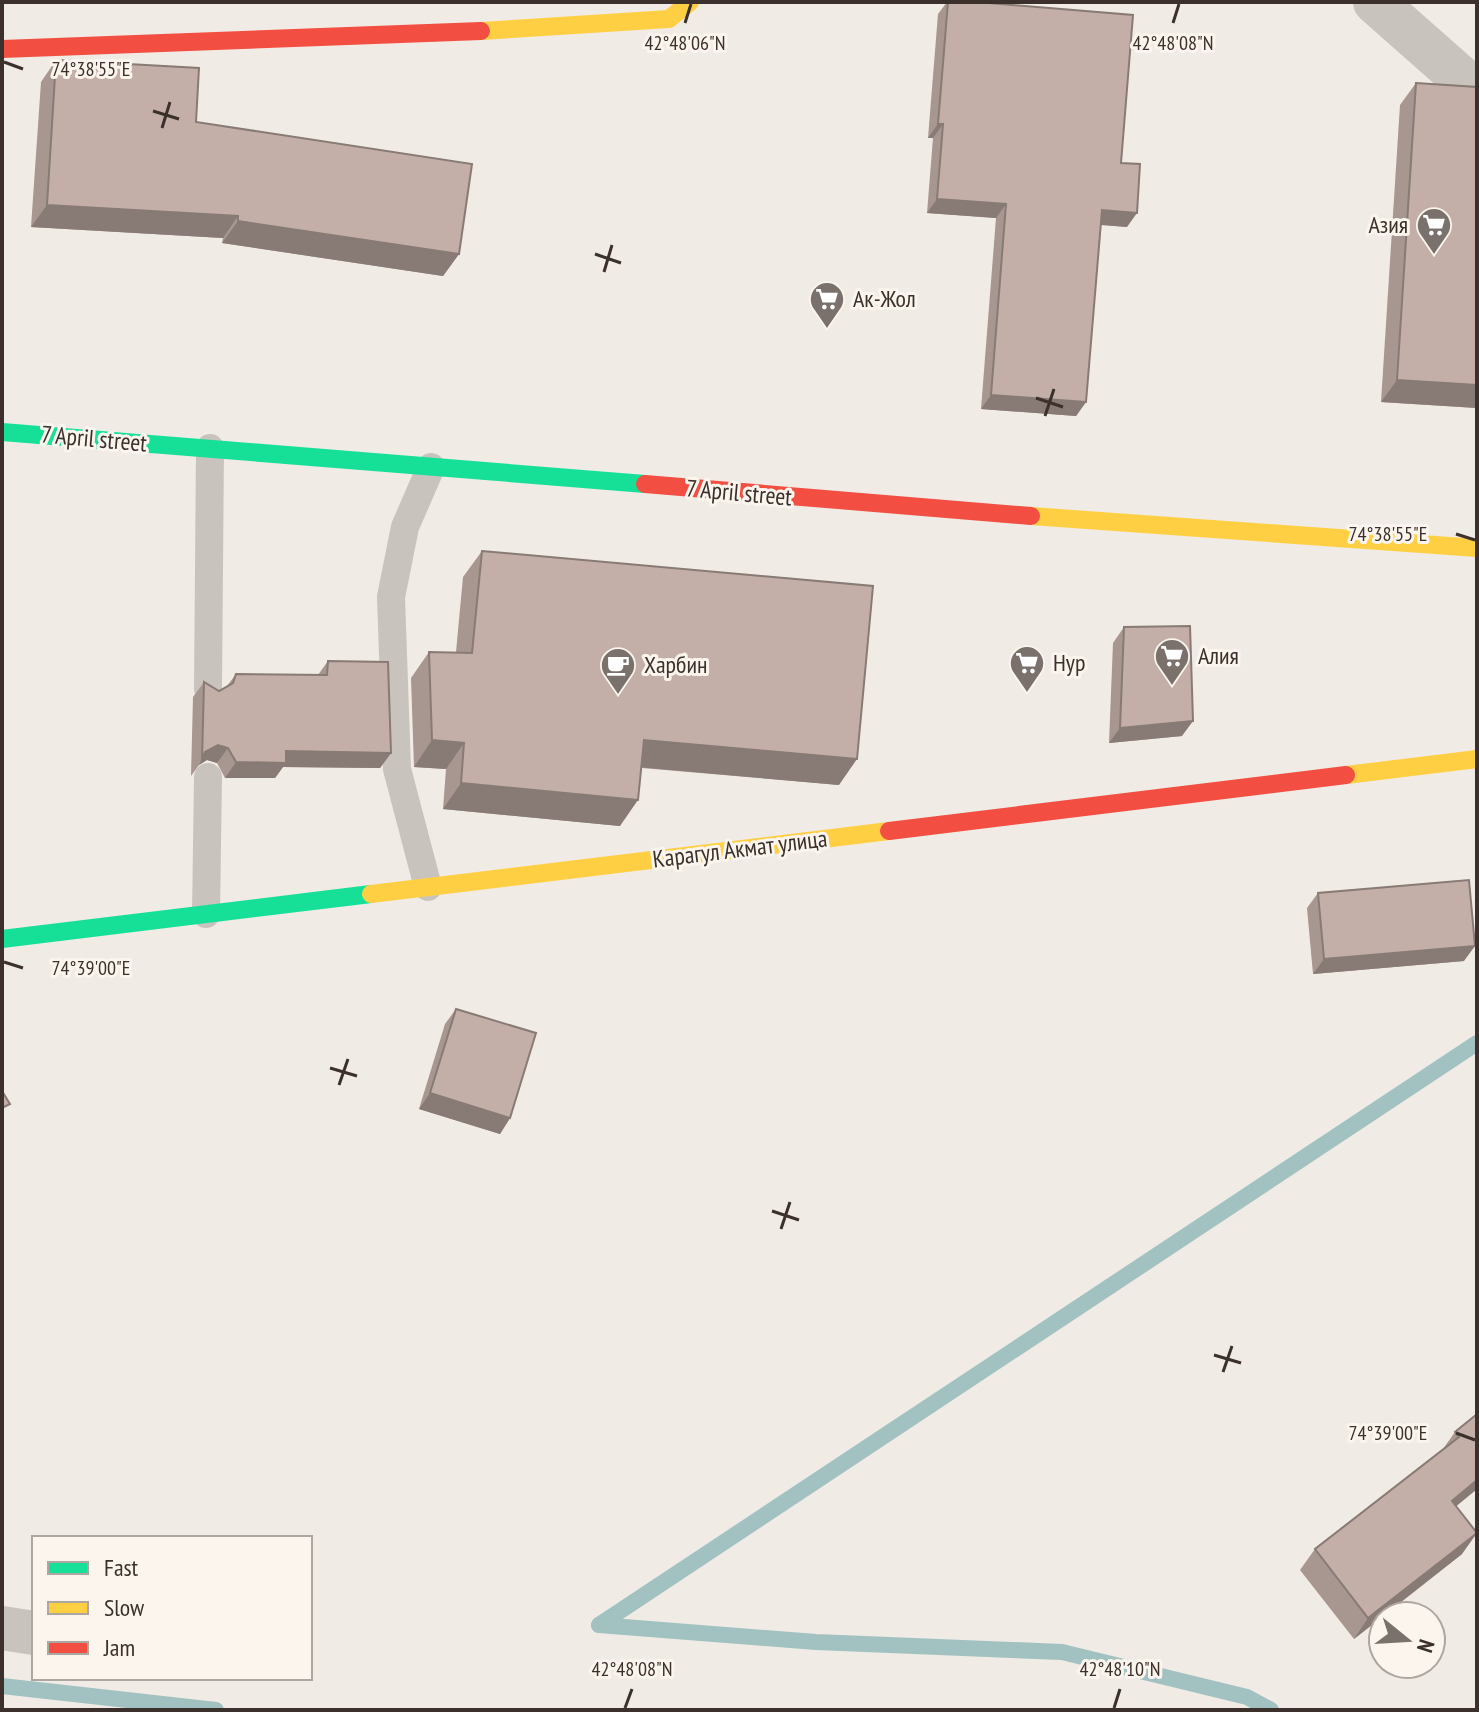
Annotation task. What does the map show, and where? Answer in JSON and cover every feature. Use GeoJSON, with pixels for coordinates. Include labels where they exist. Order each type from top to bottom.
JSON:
{"type":"FeatureCollection","features":[{"type":"Feature","properties":{"kind":"street"},"geometry":{"type":"LineString","coordinates":[[2,49],[375,37],[669,19],[690,2]]}},
{"type":"Feature","properties":{"kind":"street"},"geometry":{"type":"LineString","coordinates":[[1375,2],[1470,86],[1477,86]]}},
{"type":"Feature","properties":{"kind":"street","name":"7 April street"},"geometry":{"type":"LineString","coordinates":[[2,432],[1192,529],[1477,548]]}},
{"type":"Feature","properties":{"kind":"street","name":"Карагул Акмат улица"},"geometry":{"type":"LineString","coordinates":[[2,939],[1477,759]]}},
{"type":"Feature","properties":{"kind":"street"},"geometry":{"type":"LineString","coordinates":[[2,1628],[32,1633]]}},
{"type":"Feature","properties":{"kind":"lane"},"geometry":{"type":"LineString","coordinates":[[208,689],[210,448]]}},
{"type":"Feature","properties":{"kind":"lane"},"geometry":{"type":"LineString","coordinates":[[428,887],[397,769],[391,597],[405,527],[431,467]]}},
{"type":"Feature","properties":{"kind":"lane"},"geometry":{"type":"LineString","coordinates":[[206,914],[208,777]]}},
{"type":"Feature","properties":{"kind":"building"},"geometry":{"type":"Polygon","coordinates":[[[948,2],[1133,15],[1121,163],[1140,164],[1137,213],[1102,210],[1086,402],[991,395],[1006,204],[937,199],[943,124],[938,124],[948,2]]]}},
{"type":"Feature","properties":{"kind":"building"},"geometry":{"type":"Polygon","coordinates":[[[56,60],[199,68],[196,122],[472,164],[459,254],[238,221],[238,216],[47,205],[56,60]]]}},
{"type":"Feature","properties":{"kind":"building","name":"Азия"},"geometry":{"type":"Polygon","coordinates":[[[1416,83],[1477,87],[1477,385],[1397,380],[1416,83]]]}},
{"type":"Feature","properties":{"kind":"building"},"geometry":{"type":"Polygon","coordinates":[[[482,551],[873,586],[857,759],[644,740],[638,800],[461,783],[464,743],[432,740],[429,652],[472,653],[482,551]]]}},
{"type":"Feature","properties":{"kind":"building"},"geometry":{"type":"Polygon","coordinates":[[[1190,626],[1193,721],[1120,728],[1124,627],[1190,626]]]}},
{"type":"Feature","properties":{"kind":"building"},"geometry":{"type":"Polygon","coordinates":[[[328,661],[388,662],[391,753],[286,751],[286,763],[236,762],[228,748],[218,745],[205,752],[202,761],[204,682],[219,691],[233,683],[236,674],[327,675],[328,661]]]}},
{"type":"Feature","properties":{"kind":"building"},"geometry":{"type":"Polygon","coordinates":[[[1469,880],[1475,946],[1324,959],[1318,893],[1469,880]]]}},
{"type":"Feature","properties":{"kind":"building"},"geometry":{"type":"Polygon","coordinates":[[[456,1009],[536,1033],[510,1118],[430,1093],[456,1009]]]}},
{"type":"Feature","properties":{"kind":"building"},"geometry":{"type":"Polygon","coordinates":[[[2,1091],[10,1104],[2,1108],[2,1091]]]}},
{"type":"Feature","properties":{"kind":"building"},"geometry":{"type":"Polygon","coordinates":[[[1477,1414],[1477,1480],[1452,1501],[1477,1533],[1391,1600],[1367,1600],[1367,1617],[1315,1549],[1459,1437],[1455,1432],[1477,1414]]]}},
{"type":"Feature","properties":{"kind":"waterway"},"geometry":{"type":"LineString","coordinates":[[599,1625],[1477,1043]]}},
{"type":"Feature","properties":{"kind":"waterway"},"geometry":{"type":"LineString","coordinates":[[599,1625],[816,1642],[1062,1652],[1247,1697],[1271,1710]]}},
{"type":"Feature","properties":{"kind":"waterway"},"geometry":{"type":"LineString","coordinates":[[2,1686],[216,1710]]}},
{"type":"Feature","properties":{"kind":"traffic: fast"},"geometry":{"type":"LineString","coordinates":[[2,432],[645,484]]}},
{"type":"Feature","properties":{"kind":"traffic: fast"},"geometry":{"type":"LineString","coordinates":[[2,939],[371,894]]}},
{"type":"Feature","properties":{"kind":"traffic: slow"},"geometry":{"type":"LineString","coordinates":[[481,31],[669,19],[690,2]]}},
{"type":"Feature","properties":{"kind":"traffic: slow"},"geometry":{"type":"LineString","coordinates":[[1031,516],[1477,548]]}},
{"type":"Feature","properties":{"kind":"traffic: slow"},"geometry":{"type":"LineString","coordinates":[[1346,775],[1477,759]]}},
{"type":"Feature","properties":{"kind":"traffic: slow"},"geometry":{"type":"LineString","coordinates":[[371,894],[889,831]]}},
{"type":"Feature","properties":{"kind":"traffic: jam"},"geometry":{"type":"LineString","coordinates":[[2,49],[481,31]]}},
{"type":"Feature","properties":{"kind":"traffic: jam"},"geometry":{"type":"LineString","coordinates":[[645,484],[1031,516]]}},
{"type":"Feature","properties":{"kind":"traffic: jam"},"geometry":{"type":"LineString","coordinates":[[889,831],[1346,775]]}},
{"type":"Feature","properties":{"kind":"place","name":"Азия"},"geometry":{"type":"Point","coordinates":[1434,256]}},
{"type":"Feature","properties":{"kind":"place","name":"Ак-Жол"},"geometry":{"type":"Point","coordinates":[827,330]}},
{"type":"Feature","properties":{"kind":"place","name":"Алия"},"geometry":{"type":"Point","coordinates":[1172,687]}},
{"type":"Feature","properties":{"kind":"place","name":"Нур"},"geometry":{"type":"Point","coordinates":[1027,694]}},
{"type":"Feature","properties":{"kind":"place","name":"Харбин"},"geometry":{"type":"Point","coordinates":[618,696]}}]}
